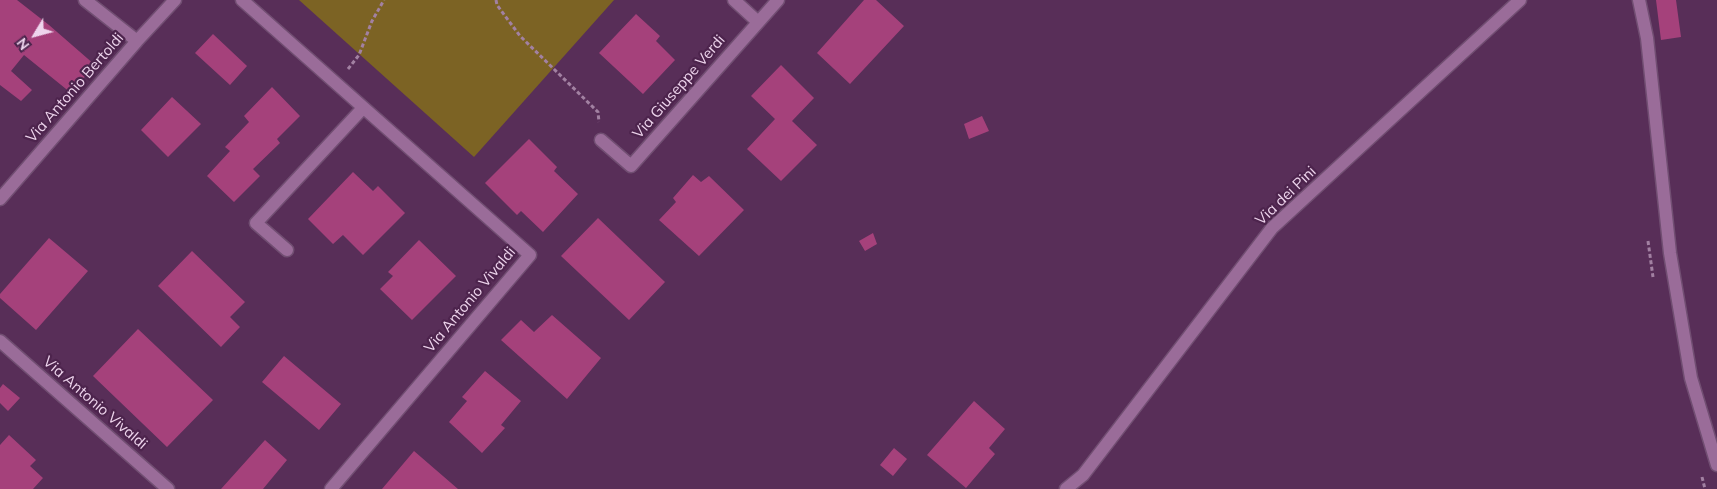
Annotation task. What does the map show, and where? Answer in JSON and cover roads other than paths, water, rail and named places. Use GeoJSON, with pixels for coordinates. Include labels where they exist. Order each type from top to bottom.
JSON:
{"type":"FeatureCollection","features":[{"type":"Feature","properties":{"kind":"street"},"geometry":{"type":"LineString","coordinates":[[84,0],[137,41]]}},
{"type":"Feature","properties":{"kind":"street","name":"Via Antonio Bertoldi"},"geometry":{"type":"LineString","coordinates":[[0,199],[175,0]]}},
{"type":"Feature","properties":{"kind":"street","name":"Via Antonio Vivaldi"},"geometry":{"type":"LineString","coordinates":[[242,0],[530,255],[331,489]]}},
{"type":"Feature","properties":{"kind":"street"},"geometry":{"type":"LineString","coordinates":[[734,0],[758,22]]}},
{"type":"Feature","properties":{"kind":"street","name":"Via Giuseppe Verdi"},"geometry":{"type":"LineString","coordinates":[[601,140],[631,166],[778,0]]}},
{"type":"Feature","properties":{"kind":"street","name":"Via dei Pini"},"geometry":{"type":"LineString","coordinates":[[1066,489],[1083,475],[1272,228],[1520,0]]}},
{"type":"Feature","properties":{"kind":"street"},"geometry":{"type":"LineString","coordinates":[[1639,0],[1647,38],[1672,263],[1691,378],[1717,465]]}},
{"type":"Feature","properties":{"kind":"street"},"geometry":{"type":"LineString","coordinates":[[287,250],[256,223],[363,108]]}},
{"type":"Feature","properties":{"kind":"street","name":"Via Antonio Vivaldi"},"geometry":{"type":"LineString","coordinates":[[0,340],[168,489]]}}]}
